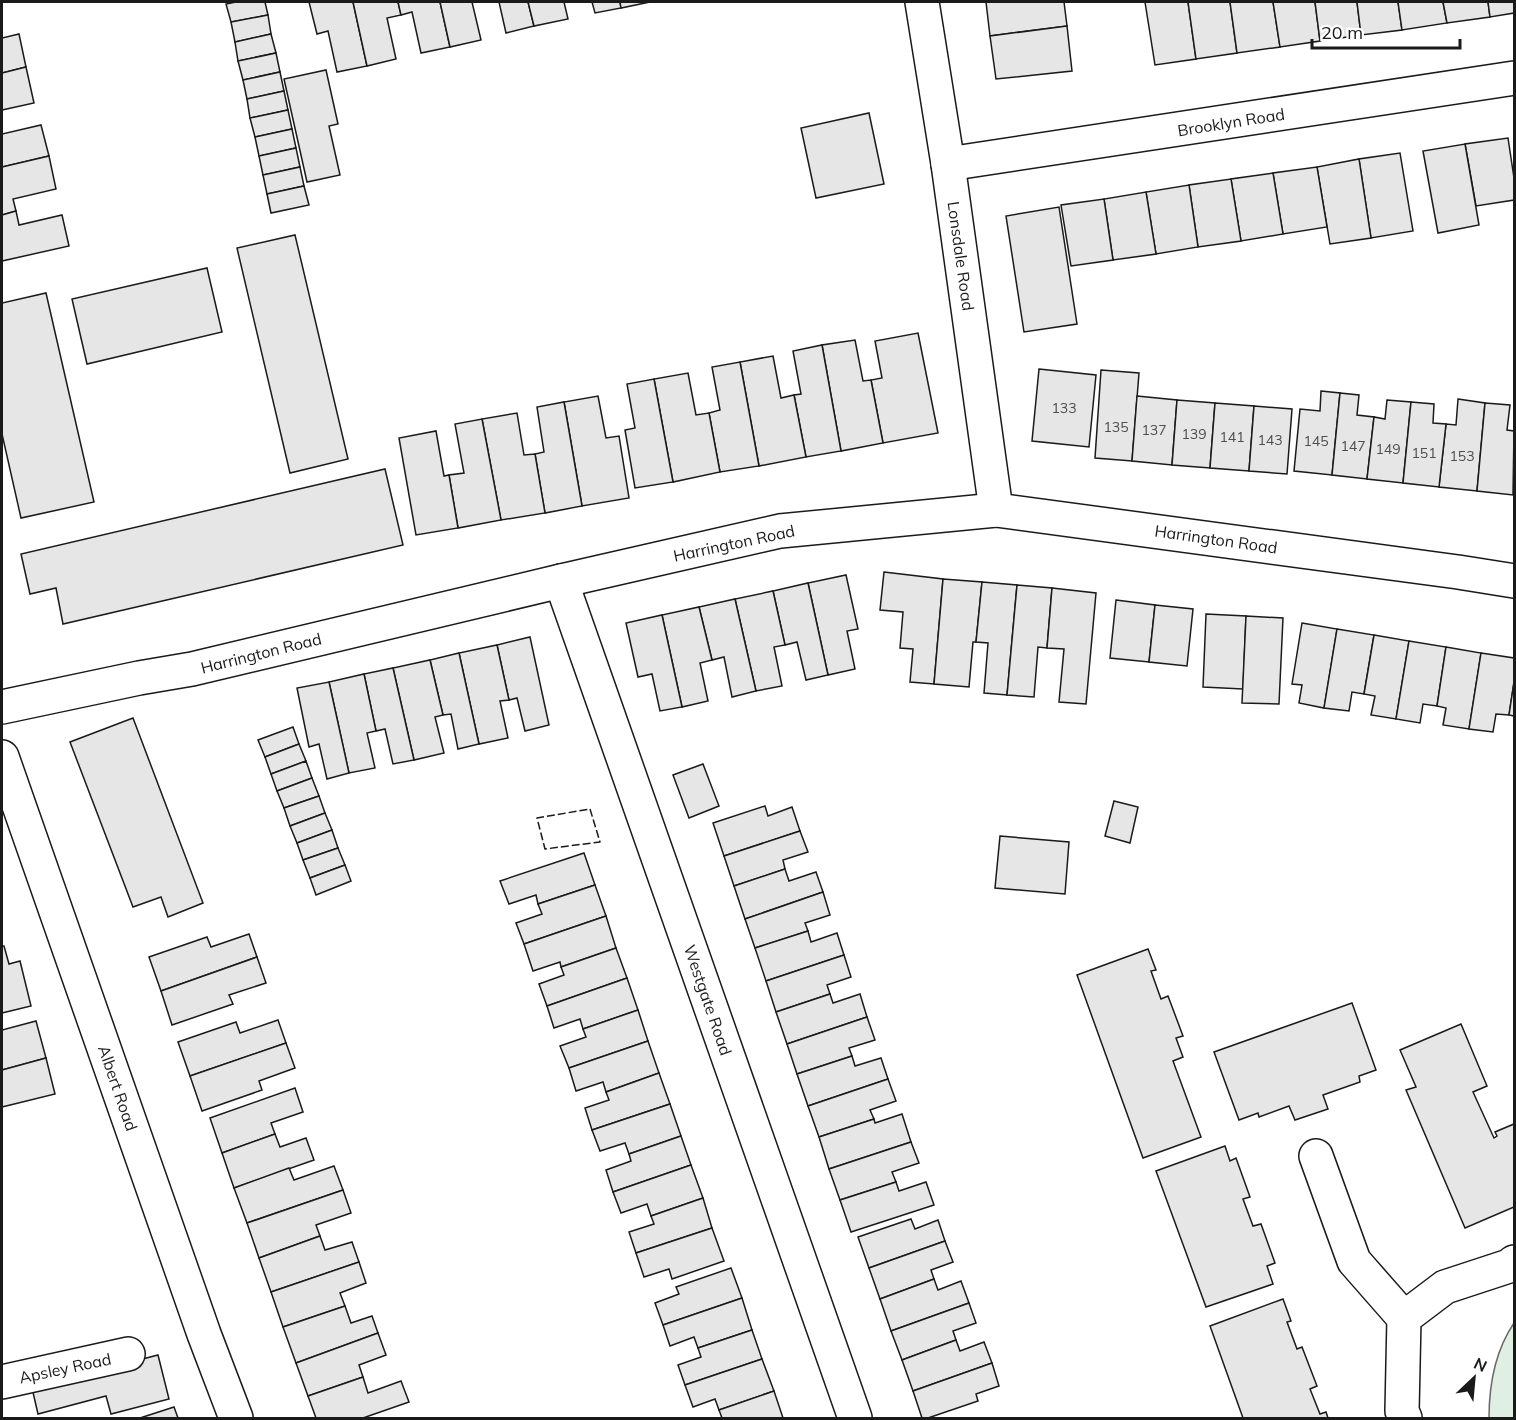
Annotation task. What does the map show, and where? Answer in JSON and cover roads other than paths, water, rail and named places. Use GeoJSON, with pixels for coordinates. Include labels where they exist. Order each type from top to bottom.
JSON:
{"type":"FeatureCollection","features":[{"type":"Feature","properties":{"kind":"street","name":"Lonsdale Road"},"geometry":{"type":"LineString","coordinates":[[922,2],[948,164],[996,510]]}},
{"type":"Feature","properties":{"kind":"street","name":"Brooklyn Road"},"geometry":{"type":"LineString","coordinates":[[948,164],[1515,78]]}},
{"type":"Feature","properties":{"kind":"street","name":"Harrington Road"},"geometry":{"type":"LineString","coordinates":[[2,707],[192,669],[780,531],[996,510],[1515,581]]}},
{"type":"Feature","properties":{"kind":"street","name":"Westgate Road"},"geometry":{"type":"LineString","coordinates":[[561,581],[855,1419]]}},
{"type":"Feature","properties":{"kind":"street","name":"Albert Road"},"geometry":{"type":"LineString","coordinates":[[2,757],[204,1334],[236,1419]]}},
{"type":"Feature","properties":{"kind":"street"},"geometry":{"type":"LineString","coordinates":[[1316,1156],[1354,1261],[1404,1318],[1402,1411],[1405,1419]]}},
{"type":"Feature","properties":{"kind":"street"},"geometry":{"type":"LineString","coordinates":[[1404,1318],[1445,1287],[1515,1262]]}},
{"type":"Feature","properties":{"kind":"street","name":"Apsley Road"},"geometry":{"type":"LineString","coordinates":[[2,1382],[128,1354]]}}]}
